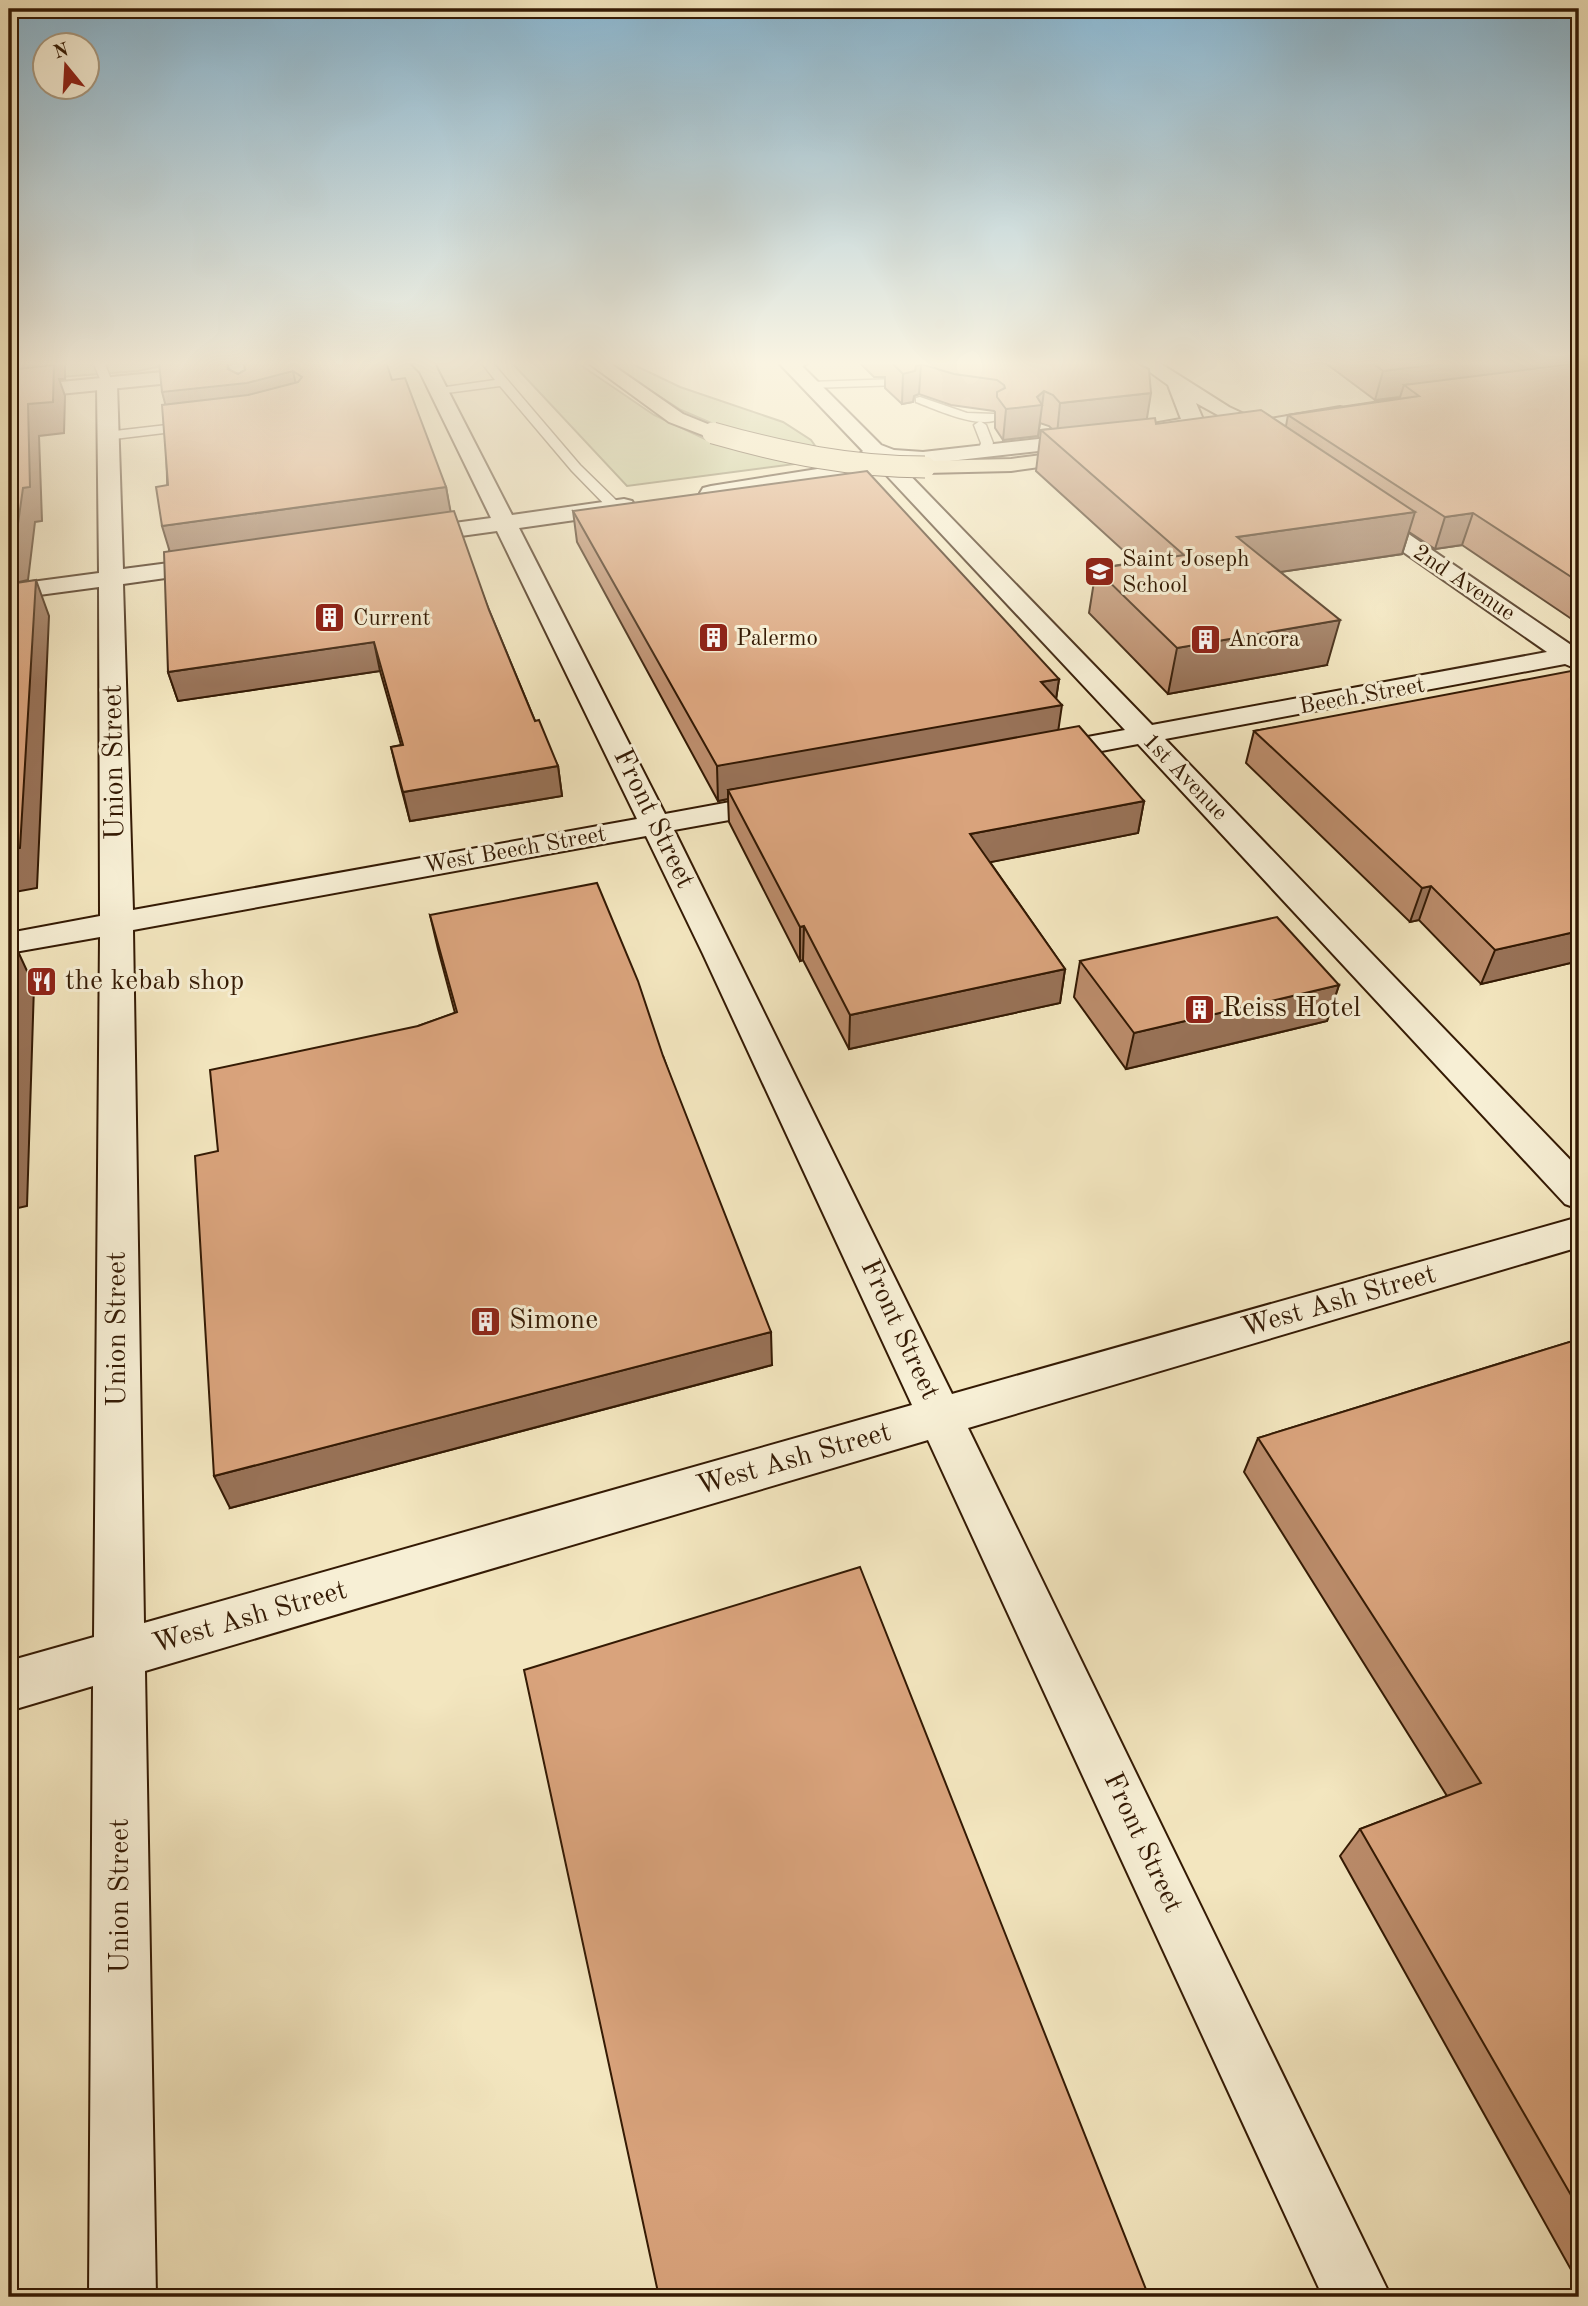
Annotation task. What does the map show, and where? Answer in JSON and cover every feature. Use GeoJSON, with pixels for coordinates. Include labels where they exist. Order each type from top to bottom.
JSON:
{"type":"FeatureCollection","features":[{"type":"Feature","properties":{"kind":"main road","name":"Union Street"},"geometry":{"type":"LineString","coordinates":[[107,470],[117,923],[122,2297]]}},
{"type":"Feature","properties":{"kind":"main road","name":"Front Street"},"geometry":{"type":"LineString","coordinates":[[478,470],[656,824],[1358,2297]]}},
{"type":"Feature","properties":{"kind":"main road"},"geometry":{"type":"LineString","coordinates":[[686,497],[855,470]]}},
{"type":"Feature","properties":{"kind":"main road","name":"1st Avenue"},"geometry":{"type":"LineString","coordinates":[[894,470],[1579,1194]]}},
{"type":"Feature","properties":{"kind":"main road"},"geometry":{"type":"LineString","coordinates":[[382,540],[648,503]]}},
{"type":"Feature","properties":{"kind":"main road","name":"2nd Avenue"},"geometry":{"type":"LineString","coordinates":[[1349,504],[1576,657]]}},
{"type":"Feature","properties":{"kind":"main road"},"geometry":{"type":"LineString","coordinates":[[9,592],[236,561]]}},
{"type":"Feature","properties":{"kind":"main road","name":"Beech Street"},"geometry":{"type":"LineString","coordinates":[[1145,735],[1576,657]]}},
{"type":"Feature","properties":{"kind":"main road"},"geometry":{"type":"LineString","coordinates":[[1014,759],[1145,735]]}},
{"type":"Feature","properties":{"kind":"main road","name":"West Beech Street"},"geometry":{"type":"LineString","coordinates":[[9,943],[809,797]]}},
{"type":"Feature","properties":{"kind":"main road","name":"West Ash Street"},"geometry":{"type":"LineString","coordinates":[[9,1686],[1579,1232]]}},
{"type":"Feature","properties":{"kind":"lane"},"geometry":{"type":"LineString","coordinates":[[578,470],[616,508]]}},
{"type":"Feature","properties":{"kind":"green space"},"geometry":{"type":"Polygon","coordinates":[[[612,470],[752,470],[627,486],[612,470]]]}},
{"type":"Feature","properties":{"kind":"building"},"geometry":{"type":"Polygon","coordinates":[[[9,470],[30,470],[30,487],[23,488],[15,545],[9,546],[9,470]]]}},
{"type":"Feature","properties":{"kind":"building"},"geometry":{"type":"Polygon","coordinates":[[[167,470],[439,470],[446,487],[162,526],[156,487],[168,485],[167,470]]]}},
{"type":"Feature","properties":{"kind":"building"},"geometry":{"type":"Polygon","coordinates":[[[1086,470],[1351,470],[1415,512],[1237,537],[1340,620],[1177,648],[1096,569],[1184,555],[1086,470]]]}},
{"type":"Feature","properties":{"kind":"building"},"geometry":{"type":"Polygon","coordinates":[[[1372,470],[1579,470],[1579,582],[1473,513],[1445,517],[1372,470]]]}},
{"type":"Feature","properties":{"kind":"building","name":"Palermo"},"geometry":{"type":"Polygon","coordinates":[[[867,471],[1059,679],[1041,682],[1062,705],[717,766],[573,511],[867,471]]]}},
{"type":"Feature","properties":{"kind":"building"},"geometry":{"type":"Polygon","coordinates":[[[454,511],[489,610],[535,721],[539,720],[558,766],[403,792],[391,747],[403,745],[374,642],[168,672],[164,552],[454,511]]]}},
{"type":"Feature","properties":{"kind":"building"},"geometry":{"type":"Polygon","coordinates":[[[36,580],[20,848],[9,850],[9,584],[36,580]]]}},
{"type":"Feature","properties":{"kind":"building"},"geometry":{"type":"Polygon","coordinates":[[[1571,671],[1579,677],[1579,931],[1495,950],[1431,886],[1422,888],[1254,731],[1571,671]]]}},
{"type":"Feature","properties":{"kind":"building"},"geometry":{"type":"Polygon","coordinates":[[[1079,726],[1144,801],[970,834],[1065,969],[850,1015],[728,790],[1079,726]]]}},
{"type":"Feature","properties":{"kind":"building","name":"Simone"},"geometry":{"type":"Polygon","coordinates":[[[597,883],[638,981],[663,1056],[771,1332],[214,1476],[195,1156],[218,1151],[210,1070],[418,1026],[457,1012],[430,915],[597,883]]]}},
{"type":"Feature","properties":{"kind":"building"},"geometry":{"type":"Polygon","coordinates":[[[1277,917],[1339,985],[1134,1033],[1080,961],[1277,917]]]}},
{"type":"Feature","properties":{"kind":"building"},"geometry":{"type":"Polygon","coordinates":[[[15,945],[9,1079],[9,946],[15,945]]]}},
{"type":"Feature","properties":{"kind":"building"},"geometry":{"type":"Polygon","coordinates":[[[1579,1339],[1579,2209],[1360,1829],[1481,1783],[1258,1438],[1579,1339]]]}},
{"type":"Feature","properties":{"kind":"building"},"geometry":{"type":"Polygon","coordinates":[[[860,1567],[1149,2297],[659,2297],[524,1670],[860,1567]]]}},
{"type":"Feature","properties":{"kind":"place","name":"Saint Joseph School"},"geometry":{"type":"Point","coordinates":[1099,572]}},
{"type":"Feature","properties":{"kind":"place","name":"Current"},"geometry":{"type":"Point","coordinates":[330,618]}},
{"type":"Feature","properties":{"kind":"place","name":"Palermo"},"geometry":{"type":"Point","coordinates":[713,638]}},
{"type":"Feature","properties":{"kind":"place","name":"Ancora"},"geometry":{"type":"Point","coordinates":[1205,639]}},
{"type":"Feature","properties":{"kind":"place","name":"the kebab shop"},"geometry":{"type":"Point","coordinates":[42,982]}},
{"type":"Feature","properties":{"kind":"place","name":"Reiss Hotel"},"geometry":{"type":"Point","coordinates":[1199,1009]}},
{"type":"Feature","properties":{"kind":"place","name":"Simone"},"geometry":{"type":"Point","coordinates":[486,1321]}}]}
